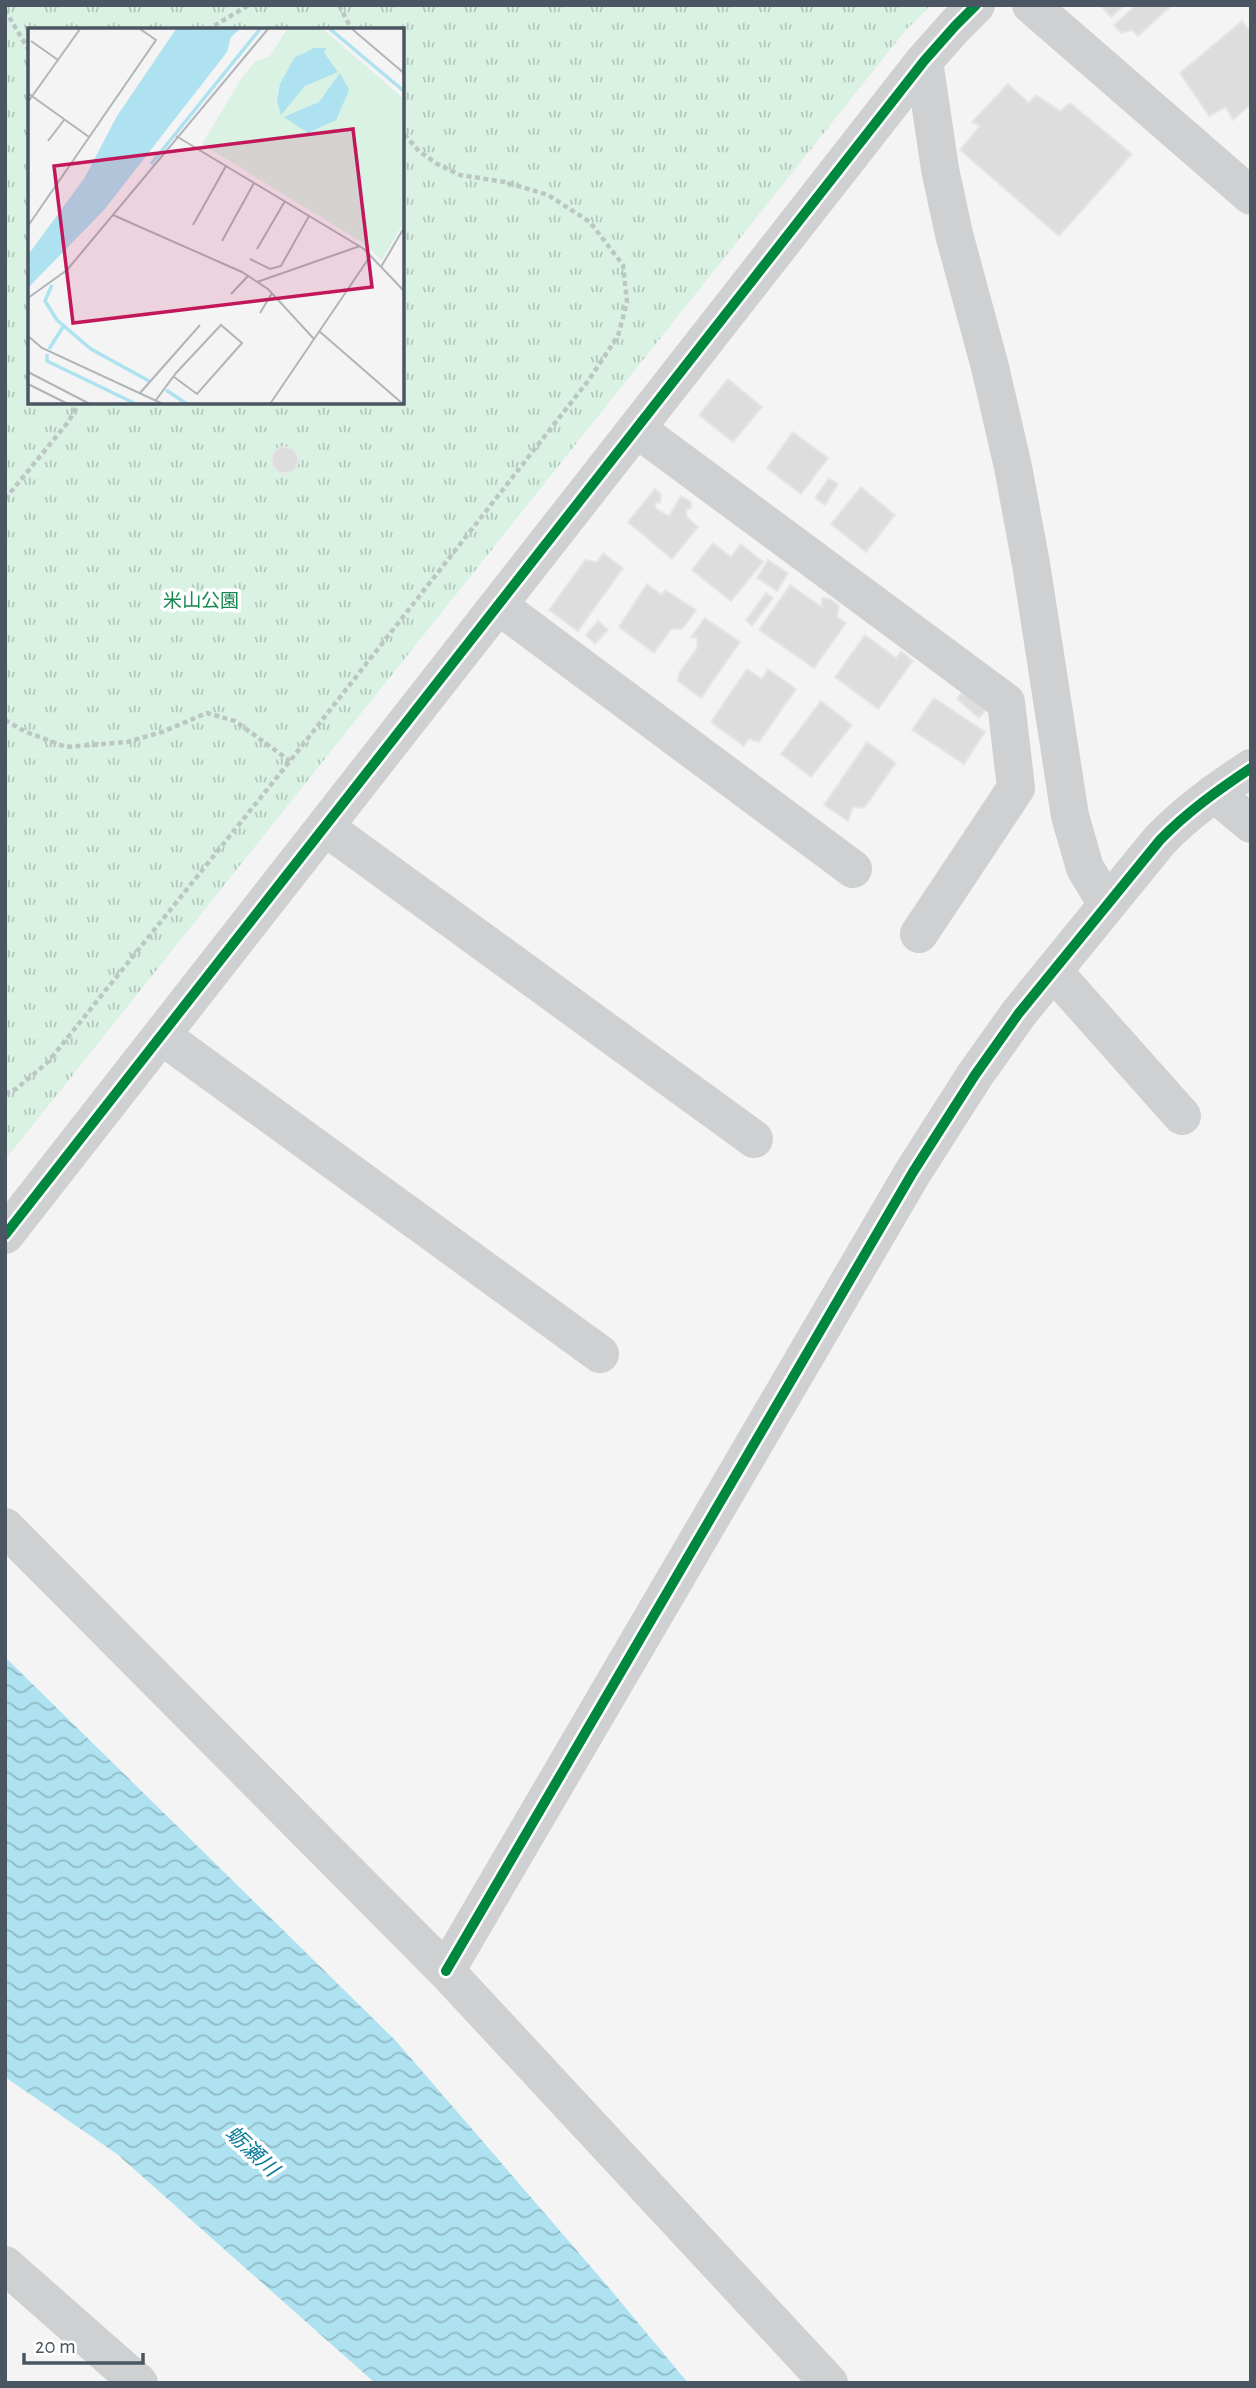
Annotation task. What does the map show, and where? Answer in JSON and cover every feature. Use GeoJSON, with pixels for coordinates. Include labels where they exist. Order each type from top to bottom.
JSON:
{"type":"FeatureCollection","features":[{"type":"Feature","properties":{"kind":"street"},"geometry":{"type":"LineString","coordinates":[[5,1236],[924,61],[976,5]]}},
{"type":"Feature","properties":{"kind":"street"},"geometry":{"type":"LineString","coordinates":[[1031,5],[1251,196]]}},
{"type":"Feature","properties":{"kind":"street"},"geometry":{"type":"LineString","coordinates":[[924,61],[940,169],[954,234],[990,367],[1013,467],[1031,564],[1070,816],[1086,867],[1107,904]]}},
{"type":"Feature","properties":{"kind":"street"},"geometry":{"type":"LineString","coordinates":[[637,429],[1006,702],[1016,788],[919,934]]}},
{"type":"Feature","properties":{"kind":"street"},"geometry":{"type":"LineString","coordinates":[[499,606],[853,869]]}},
{"type":"Feature","properties":{"kind":"street"},"geometry":{"type":"LineString","coordinates":[[446,1972],[913,1172],[975,1075],[1019,1013],[1169,830],[1214,793],[1251,768]]}},
{"type":"Feature","properties":{"kind":"street"},"geometry":{"type":"LineString","coordinates":[[1214,793],[1251,824]]}},
{"type":"Feature","properties":{"kind":"street"},"geometry":{"type":"LineString","coordinates":[[325,827],[754,1139]]}},
{"type":"Feature","properties":{"kind":"street"},"geometry":{"type":"LineString","coordinates":[[1053,971],[1182,1116]]}},
{"type":"Feature","properties":{"kind":"street"},"geometry":{"type":"LineString","coordinates":[[162,1036],[600,1354]]}},
{"type":"Feature","properties":{"kind":"street"},"geometry":{"type":"LineString","coordinates":[[5,1527],[446,1972],[829,2383]]}},
{"type":"Feature","properties":{"kind":"street"},"geometry":{"type":"LineString","coordinates":[[5,2265],[139,2383]]}},
{"type":"Feature","properties":{"kind":"path"},"geometry":{"type":"LineString","coordinates":[[210,28],[249,5]]}},
{"type":"Feature","properties":{"kind":"path"},"geometry":{"type":"LineString","coordinates":[[339,5],[351,28]]}},
{"type":"Feature","properties":{"kind":"path"},"geometry":{"type":"LineString","coordinates":[[5,10],[28,49]]}},
{"type":"Feature","properties":{"kind":"path"},"geometry":{"type":"LineString","coordinates":[[5,1094],[16,1089],[48,1062],[290,761],[588,381],[618,336],[627,302],[623,265],[590,222],[548,195],[505,182],[460,175],[437,164],[419,151],[404,134]]}},
{"type":"Feature","properties":{"kind":"path"},"geometry":{"type":"LineString","coordinates":[[5,499],[69,421],[78,404]]}},
{"type":"Feature","properties":{"kind":"path"},"geometry":{"type":"LineString","coordinates":[[5,720],[26,732],[66,747],[127,742],[162,732],[207,713],[235,721],[290,761]]}},
{"type":"Feature","properties":{"kind":"green space","name":"米山公園"},"geometry":{"type":"Polygon","coordinates":[[[5,5],[931,5],[906,30],[5,1160],[5,5]]]}},
{"type":"Feature","properties":{"kind":"water","name":"蛎瀬川"},"geometry":{"type":"Polygon","coordinates":[[[5,1657],[396,2041],[688,2383],[375,2383],[117,2154],[5,2077],[5,1657]]]}},
{"type":"Feature","properties":{"kind":"building"},"geometry":{"type":"Polygon","coordinates":[[[1125,5],[1111,17],[1102,7],[1125,5]]]}},
{"type":"Feature","properties":{"kind":"building"},"geometry":{"type":"Polygon","coordinates":[[[1136,5],[1170,7],[1138,36],[1132,30],[1121,33],[1114,25],[1136,5]]]}},
{"type":"Feature","properties":{"kind":"building"},"geometry":{"type":"Polygon","coordinates":[[[1242,21],[1251,32],[1251,104],[1233,120],[1226,107],[1209,116],[1180,73],[1242,21]]]}},
{"type":"Feature","properties":{"kind":"building"},"geometry":{"type":"Polygon","coordinates":[[[1008,84],[1029,103],[1036,95],[1060,111],[1070,103],[1132,154],[1059,236],[960,150],[980,126],[972,122],[1008,84]]]}},
{"type":"Feature","properties":{"kind":"building"},"geometry":{"type":"Polygon","coordinates":[[[728,379],[762,407],[733,442],[699,415],[728,379]]]}},
{"type":"Feature","properties":{"kind":"building"},"geometry":{"type":"Polygon","coordinates":[[[793,432],[828,458],[801,494],[767,468],[793,432]]]}},
{"type":"Feature","properties":{"kind":"building"},"geometry":{"type":"Polygon","coordinates":[[[285,447],[294,451],[298,460],[294,469],[285,473],[276,469],[272,460],[276,451],[285,447]]]}},
{"type":"Feature","properties":{"kind":"building"},"geometry":{"type":"Polygon","coordinates":[[[829,478],[838,484],[825,505],[815,498],[829,478]]]}},
{"type":"Feature","properties":{"kind":"building"},"geometry":{"type":"Polygon","coordinates":[[[861,487],[895,515],[866,552],[831,524],[861,487]]]}},
{"type":"Feature","properties":{"kind":"building"},"geometry":{"type":"Polygon","coordinates":[[[655,489],[661,494],[660,503],[656,502],[655,508],[669,516],[681,496],[691,502],[691,508],[686,510],[687,517],[698,527],[672,559],[628,522],[655,489]]]}},
{"type":"Feature","properties":{"kind":"building"},"geometry":{"type":"Polygon","coordinates":[[[713,543],[731,557],[741,544],[763,562],[731,601],[692,570],[713,543]]]}},
{"type":"Feature","properties":{"kind":"building"},"geometry":{"type":"Polygon","coordinates":[[[603,553],[623,568],[578,631],[549,610],[585,560],[597,562],[603,553]]]}},
{"type":"Feature","properties":{"kind":"building"},"geometry":{"type":"Polygon","coordinates":[[[768,560],[788,573],[777,591],[757,578],[768,560]]]}},
{"type":"Feature","properties":{"kind":"building"},"geometry":{"type":"Polygon","coordinates":[[[647,584],[662,595],[665,590],[696,610],[682,629],[671,629],[654,653],[619,627],[647,584]]]}},
{"type":"Feature","properties":{"kind":"building"},"geometry":{"type":"Polygon","coordinates":[[[790,585],[822,607],[822,598],[830,599],[839,606],[837,617],[846,623],[814,668],[759,630],[790,585]]]}},
{"type":"Feature","properties":{"kind":"building"},"geometry":{"type":"Polygon","coordinates":[[[766,593],[773,598],[752,626],[746,620],[766,593]]]}},
{"type":"Feature","properties":{"kind":"building"},"geometry":{"type":"Polygon","coordinates":[[[705,618],[740,642],[701,698],[678,681],[679,673],[697,648],[697,638],[691,637],[705,618]]]}},
{"type":"Feature","properties":{"kind":"building"},"geometry":{"type":"Polygon","coordinates":[[[598,621],[608,630],[595,644],[586,635],[598,621]]]}},
{"type":"Feature","properties":{"kind":"building"},"geometry":{"type":"Polygon","coordinates":[[[865,635],[896,658],[901,651],[913,661],[878,709],[835,677],[865,635]]]}},
{"type":"Feature","properties":{"kind":"building"},"geometry":{"type":"Polygon","coordinates":[[[747,669],[762,679],[768,669],[796,689],[759,742],[749,739],[744,746],[711,722],[747,669]]]}},
{"type":"Feature","properties":{"kind":"building"},"geometry":{"type":"Polygon","coordinates":[[[962,692],[989,707],[979,718],[957,699],[962,692]]]}},
{"type":"Feature","properties":{"kind":"building"},"geometry":{"type":"Polygon","coordinates":[[[934,698],[985,732],[964,764],[912,730],[934,698]]]}},
{"type":"Feature","properties":{"kind":"building"},"geometry":{"type":"Polygon","coordinates":[[[821,701],[852,725],[811,777],[781,754],[821,701]]]}},
{"type":"Feature","properties":{"kind":"building"},"geometry":{"type":"Polygon","coordinates":[[[867,742],[896,763],[864,808],[853,807],[848,821],[824,805],[867,742]]]}},
{"type":"Feature","properties":{"kind":"cycle path"},"geometry":{"type":"LineString","coordinates":[[5,1235],[924,61],[976,5]]}},
{"type":"Feature","properties":{"kind":"cycle path"},"geometry":{"type":"LineString","coordinates":[[446,1971],[913,1172],[975,1075],[1019,1013],[1160,840],[1203,802],[1251,768]]}}]}
